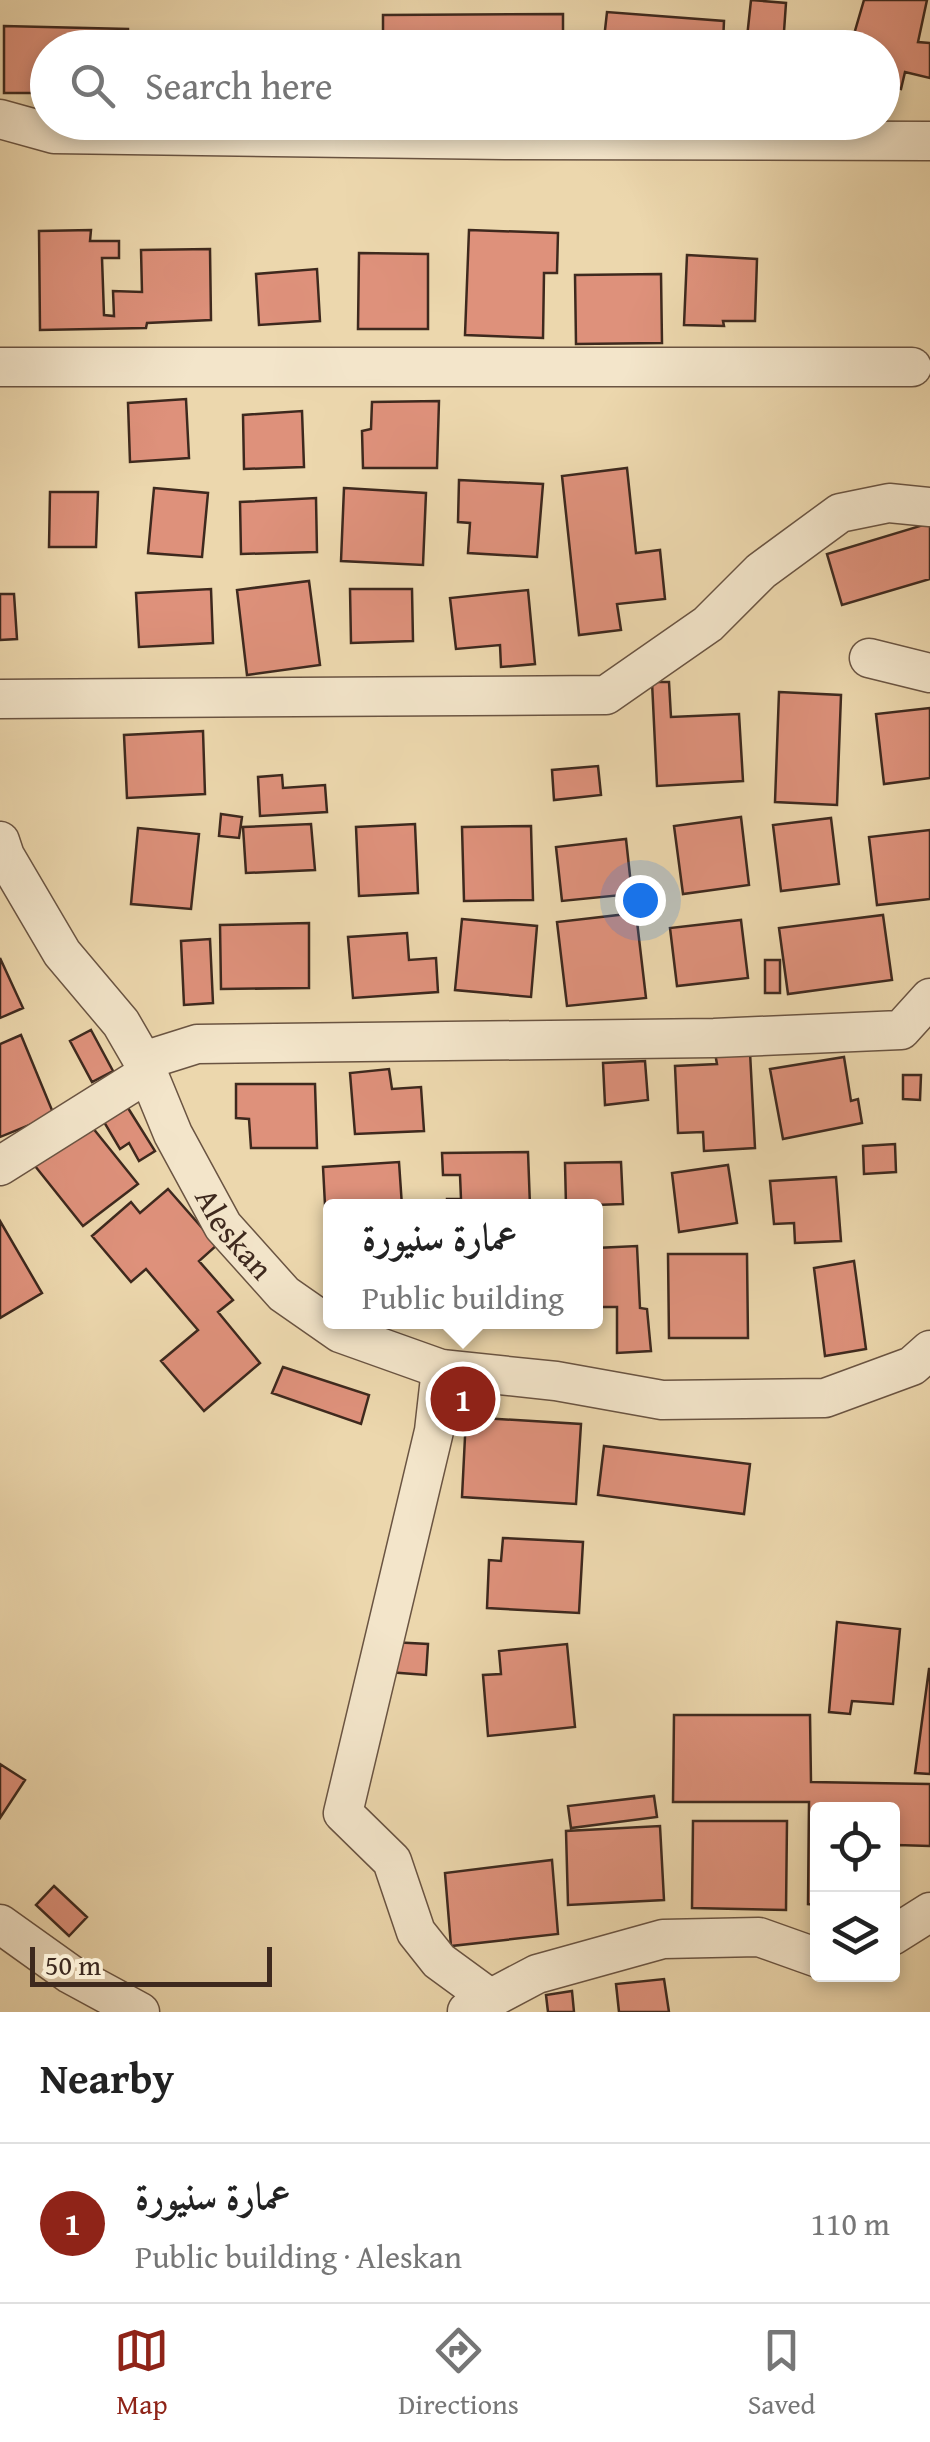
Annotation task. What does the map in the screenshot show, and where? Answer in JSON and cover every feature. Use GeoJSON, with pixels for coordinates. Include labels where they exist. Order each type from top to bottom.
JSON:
{"type":"FeatureCollection","features":[{"type":"Feature","properties":{"kind":"street"},"geometry":{"type":"LineString","coordinates":[[0,120],[30,128]]}},
{"type":"Feature","properties":{"kind":"street"},"geometry":{"type":"LineString","coordinates":[[505,140],[930,141]]}},
{"type":"Feature","properties":{"kind":"street"},"geometry":{"type":"LineString","coordinates":[[0,367],[912,367]]}},
{"type":"Feature","properties":{"kind":"street"},"geometry":{"type":"LineString","coordinates":[[0,699],[606,695],[708,624],[761,571],[840,513],[888,503],[930,507]]}},
{"type":"Feature","properties":{"kind":"street"},"geometry":{"type":"LineString","coordinates":[[869,658],[930,673]]}},
{"type":"Feature","properties":{"kind":"street","name":"Aleskan"},"geometry":{"type":"LineString","coordinates":[[0,841],[62,954],[121,1023],[146,1067],[173,1134],[223,1226],[284,1294],[323,1320]]}},
{"type":"Feature","properties":{"kind":"street"},"geometry":{"type":"LineString","coordinates":[[0,1166],[146,1067],[198,1044],[714,1038],[901,1030],[930,998]]}},
{"type":"Feature","properties":{"kind":"street","name":"Aleskan"},"geometry":{"type":"LineString","coordinates":[[336,1329],[440,1369],[556,1382],[662,1400],[824,1398],[912,1366],[930,1350]]}},
{"type":"Feature","properties":{"kind":"street"},"geometry":{"type":"LineString","coordinates":[[440,1369],[434,1431],[343,1813],[392,1861],[416,1932],[478,2005],[537,1974],[663,1940],[759,1937],[810,1955]]}},
{"type":"Feature","properties":{"kind":"street"},"geometry":{"type":"LineString","coordinates":[[900,1931],[930,1912]]}},
{"type":"Feature","properties":{"kind":"street"},"geometry":{"type":"LineString","coordinates":[[0,1924],[70,1974],[140,2012]]}},
{"type":"Feature","properties":{"kind":"building"},"geometry":{"type":"Polygon","coordinates":[[[751,0],[786,3],[784,30],[748,30],[751,0]]]}},
{"type":"Feature","properties":{"kind":"building"},"geometry":{"type":"Polygon","coordinates":[[[864,0],[927,0],[918,42],[930,43],[930,78],[905,72],[900,89],[900,30],[855,30],[864,0]]]}},
{"type":"Feature","properties":{"kind":"building"},"geometry":{"type":"Polygon","coordinates":[[[607,12],[724,21],[724,30],[605,30],[607,12]]]}},
{"type":"Feature","properties":{"kind":"building"},"geometry":{"type":"Polygon","coordinates":[[[563,14],[563,30],[383,30],[383,15],[563,14]]]}},
{"type":"Feature","properties":{"kind":"building"},"geometry":{"type":"Polygon","coordinates":[[[4,26],[128,29],[30,30],[30,93],[4,93],[4,26]]]}},
{"type":"Feature","properties":{"kind":"building"},"geometry":{"type":"Polygon","coordinates":[[[91,230],[90,241],[119,241],[119,258],[102,258],[104,315],[114,316],[113,291],[142,292],[141,250],[210,249],[211,320],[147,323],[146,328],[40,330],[39,231],[91,230]]]}},
{"type":"Feature","properties":{"kind":"building"},"geometry":{"type":"Polygon","coordinates":[[[469,230],[558,233],[557,273],[544,273],[543,338],[465,335],[469,230]]]}},
{"type":"Feature","properties":{"kind":"building"},"geometry":{"type":"Polygon","coordinates":[[[359,253],[428,254],[428,329],[358,329],[359,253]]]}},
{"type":"Feature","properties":{"kind":"building"},"geometry":{"type":"Polygon","coordinates":[[[687,255],[757,259],[755,321],[723,321],[724,326],[684,325],[687,255]]]}},
{"type":"Feature","properties":{"kind":"building"},"geometry":{"type":"Polygon","coordinates":[[[317,269],[320,321],[259,325],[256,274],[317,269]]]}},
{"type":"Feature","properties":{"kind":"building"},"geometry":{"type":"Polygon","coordinates":[[[661,274],[662,343],[576,344],[575,275],[661,274]]]}},
{"type":"Feature","properties":{"kind":"building"},"geometry":{"type":"Polygon","coordinates":[[[186,399],[189,458],[130,462],[128,403],[186,399]]]}},
{"type":"Feature","properties":{"kind":"building"},"geometry":{"type":"Polygon","coordinates":[[[439,401],[437,468],[363,468],[362,431],[371,429],[372,402],[439,401]]]}},
{"type":"Feature","properties":{"kind":"building"},"geometry":{"type":"Polygon","coordinates":[[[302,411],[304,467],[244,469],[243,415],[302,411]]]}},
{"type":"Feature","properties":{"kind":"building"},"geometry":{"type":"Polygon","coordinates":[[[627,468],[636,553],[660,550],[665,599],[617,604],[621,630],[579,635],[562,476],[627,468]]]}},
{"type":"Feature","properties":{"kind":"building"},"geometry":{"type":"Polygon","coordinates":[[[459,480],[543,484],[537,557],[468,553],[470,523],[458,522],[459,480]]]}},
{"type":"Feature","properties":{"kind":"building"},"geometry":{"type":"Polygon","coordinates":[[[154,488],[208,493],[202,557],[148,553],[154,488]]]}},
{"type":"Feature","properties":{"kind":"building"},"geometry":{"type":"Polygon","coordinates":[[[344,488],[426,493],[423,565],[341,561],[344,488]]]}},
{"type":"Feature","properties":{"kind":"building"},"geometry":{"type":"Polygon","coordinates":[[[50,492],[98,492],[96,547],[49,547],[50,492]]]}},
{"type":"Feature","properties":{"kind":"building"},"geometry":{"type":"Polygon","coordinates":[[[316,498],[317,552],[241,554],[240,502],[316,498]]]}},
{"type":"Feature","properties":{"kind":"building"},"geometry":{"type":"Polygon","coordinates":[[[930,523],[930,579],[842,605],[827,554],[930,523]]]}},
{"type":"Feature","properties":{"kind":"building"},"geometry":{"type":"Polygon","coordinates":[[[309,581],[320,665],[247,675],[237,590],[309,581]]]}},
{"type":"Feature","properties":{"kind":"building"},"geometry":{"type":"Polygon","coordinates":[[[211,589],[213,643],[139,647],[136,593],[211,589]]]}},
{"type":"Feature","properties":{"kind":"building"},"geometry":{"type":"Polygon","coordinates":[[[350,589],[412,589],[413,641],[351,643],[350,589]]]}},
{"type":"Feature","properties":{"kind":"building"},"geometry":{"type":"Polygon","coordinates":[[[528,590],[535,664],[501,667],[500,645],[456,649],[450,598],[528,590]]]}},
{"type":"Feature","properties":{"kind":"building"},"geometry":{"type":"Polygon","coordinates":[[[0,594],[14,594],[17,639],[0,640],[0,594]]]}},
{"type":"Feature","properties":{"kind":"building"},"geometry":{"type":"Polygon","coordinates":[[[652,682],[669,682],[671,717],[739,714],[743,781],[657,786],[652,682]]]}},
{"type":"Feature","properties":{"kind":"building"},"geometry":{"type":"Polygon","coordinates":[[[779,692],[841,695],[837,805],[775,802],[779,692]]]}},
{"type":"Feature","properties":{"kind":"building"},"geometry":{"type":"Polygon","coordinates":[[[930,708],[930,778],[884,784],[876,714],[930,708]]]}},
{"type":"Feature","properties":{"kind":"building"},"geometry":{"type":"Polygon","coordinates":[[[203,731],[205,794],[127,798],[124,735],[203,731]]]}},
{"type":"Feature","properties":{"kind":"building"},"geometry":{"type":"Polygon","coordinates":[[[598,766],[601,795],[554,800],[552,770],[598,766]]]}},
{"type":"Feature","properties":{"kind":"building"},"geometry":{"type":"Polygon","coordinates":[[[282,775],[283,788],[325,785],[327,812],[260,816],[258,777],[282,775]]]}},
{"type":"Feature","properties":{"kind":"building"},"geometry":{"type":"Polygon","coordinates":[[[221,814],[242,817],[239,838],[219,836],[221,814]]]}},
{"type":"Feature","properties":{"kind":"building"},"geometry":{"type":"Polygon","coordinates":[[[741,817],[749,885],[683,894],[674,826],[741,817]]]}},
{"type":"Feature","properties":{"kind":"building"},"geometry":{"type":"Polygon","coordinates":[[[831,818],[839,884],[781,891],[773,825],[831,818]]]}},
{"type":"Feature","properties":{"kind":"building"},"geometry":{"type":"Polygon","coordinates":[[[311,824],[315,870],[246,873],[243,827],[311,824]]]}},
{"type":"Feature","properties":{"kind":"building"},"geometry":{"type":"Polygon","coordinates":[[[415,824],[418,893],[359,896],[356,827],[415,824]]]}},
{"type":"Feature","properties":{"kind":"building"},"geometry":{"type":"Polygon","coordinates":[[[531,826],[533,900],[464,901],[462,827],[531,826]]]}},
{"type":"Feature","properties":{"kind":"building"},"geometry":{"type":"Polygon","coordinates":[[[138,828],[199,834],[191,909],[131,904],[138,828]]]}},
{"type":"Feature","properties":{"kind":"building"},"geometry":{"type":"Polygon","coordinates":[[[930,830],[930,899],[877,905],[869,837],[930,830]]]}},
{"type":"Feature","properties":{"kind":"building"},"geometry":{"type":"Polygon","coordinates":[[[626,839],[632,894],[562,901],[556,847],[626,839]]]}},
{"type":"Feature","properties":{"kind":"building"},"geometry":{"type":"Polygon","coordinates":[[[636,913],[646,998],[567,1006],[557,922],[636,913]]]}},
{"type":"Feature","properties":{"kind":"building"},"geometry":{"type":"Polygon","coordinates":[[[883,915],[892,980],[788,994],[779,928],[883,915]]]}},
{"type":"Feature","properties":{"kind":"building"},"geometry":{"type":"Polygon","coordinates":[[[462,919],[537,926],[531,997],[455,990],[462,919]]]}},
{"type":"Feature","properties":{"kind":"building"},"geometry":{"type":"Polygon","coordinates":[[[741,920],[748,978],[677,986],[670,928],[741,920]]]}},
{"type":"Feature","properties":{"kind":"building"},"geometry":{"type":"Polygon","coordinates":[[[309,923],[309,988],[221,989],[220,925],[309,923]]]}},
{"type":"Feature","properties":{"kind":"building"},"geometry":{"type":"Polygon","coordinates":[[[407,933],[409,960],[436,958],[438,992],[353,998],[348,937],[407,933]]]}},
{"type":"Feature","properties":{"kind":"building"},"geometry":{"type":"Polygon","coordinates":[[[210,939],[213,1003],[184,1005],[181,941],[210,939]]]}},
{"type":"Feature","properties":{"kind":"building"},"geometry":{"type":"Polygon","coordinates":[[[0,958],[23,1008],[0,1018],[0,958]]]}},
{"type":"Feature","properties":{"kind":"building"},"geometry":{"type":"Polygon","coordinates":[[[765,960],[780,960],[780,993],[765,993],[765,960]]]}},
{"type":"Feature","properties":{"kind":"building"},"geometry":{"type":"Polygon","coordinates":[[[91,1030],[113,1071],[92,1082],[70,1041],[91,1030]]]}},
{"type":"Feature","properties":{"kind":"building"},"geometry":{"type":"Polygon","coordinates":[[[21,1035],[54,1115],[0,1137],[0,1044],[21,1035]]]}},
{"type":"Feature","properties":{"kind":"building"},"geometry":{"type":"Polygon","coordinates":[[[750,1052],[755,1148],[704,1151],[703,1132],[678,1133],[675,1066],[717,1064],[715,1053],[750,1052]]]}},
{"type":"Feature","properties":{"kind":"building"},"geometry":{"type":"Polygon","coordinates":[[[844,1057],[851,1101],[858,1099],[862,1123],[783,1139],[770,1069],[844,1057]]]}},
{"type":"Feature","properties":{"kind":"building"},"geometry":{"type":"Polygon","coordinates":[[[645,1061],[648,1100],[605,1105],[603,1063],[645,1061]]]}},
{"type":"Feature","properties":{"kind":"building"},"geometry":{"type":"Polygon","coordinates":[[[389,1069],[392,1089],[421,1087],[424,1131],[355,1134],[350,1073],[389,1069]]]}},
{"type":"Feature","properties":{"kind":"building"},"geometry":{"type":"Polygon","coordinates":[[[903,1075],[921,1075],[920,1100],[903,1099],[903,1075]]]}},
{"type":"Feature","properties":{"kind":"building"},"geometry":{"type":"Polygon","coordinates":[[[236,1084],[315,1084],[317,1148],[251,1148],[249,1119],[236,1118],[236,1084]]]}},
{"type":"Feature","properties":{"kind":"building"},"geometry":{"type":"Polygon","coordinates":[[[128,1108],[155,1151],[139,1161],[129,1143],[120,1149],[104,1122],[128,1108]]]}},
{"type":"Feature","properties":{"kind":"building"},"geometry":{"type":"Polygon","coordinates":[[[88,1122],[138,1184],[83,1226],[35,1166],[88,1122]]]}},
{"type":"Feature","properties":{"kind":"building"},"geometry":{"type":"Polygon","coordinates":[[[895,1144],[896,1172],[864,1174],[863,1146],[895,1144]]]}},
{"type":"Feature","properties":{"kind":"building"},"geometry":{"type":"Polygon","coordinates":[[[528,1152],[530,1199],[461,1199],[460,1175],[443,1175],[442,1153],[528,1152]]]}},
{"type":"Feature","properties":{"kind":"building"},"geometry":{"type":"Polygon","coordinates":[[[399,1162],[402,1199],[325,1199],[323,1167],[399,1162]]]}},
{"type":"Feature","properties":{"kind":"building"},"geometry":{"type":"Polygon","coordinates":[[[621,1162],[623,1204],[603,1205],[603,1199],[566,1199],[565,1163],[621,1162]]]}},
{"type":"Feature","properties":{"kind":"building"},"geometry":{"type":"Polygon","coordinates":[[[728,1165],[737,1223],[679,1232],[672,1173],[728,1165]]]}},
{"type":"Feature","properties":{"kind":"building"},"geometry":{"type":"Polygon","coordinates":[[[836,1177],[841,1241],[795,1243],[794,1223],[774,1224],[770,1181],[836,1177]]]}},
{"type":"Feature","properties":{"kind":"building"},"geometry":{"type":"Polygon","coordinates":[[[168,1189],[217,1245],[199,1261],[233,1300],[218,1312],[260,1363],[204,1411],[161,1361],[198,1330],[146,1269],[131,1282],[92,1236],[131,1202],[140,1213],[168,1189]]]}},
{"type":"Feature","properties":{"kind":"building"},"geometry":{"type":"Polygon","coordinates":[[[0,1221],[42,1293],[0,1318],[0,1221]]]}},
{"type":"Feature","properties":{"kind":"building"},"geometry":{"type":"Polygon","coordinates":[[[637,1246],[640,1308],[647,1309],[651,1351],[617,1353],[617,1307],[603,1307],[603,1248],[637,1246]]]}},
{"type":"Feature","properties":{"kind":"building"},"geometry":{"type":"Polygon","coordinates":[[[668,1254],[747,1254],[748,1338],[669,1338],[668,1254]]]}},
{"type":"Feature","properties":{"kind":"building"},"geometry":{"type":"Polygon","coordinates":[[[854,1261],[866,1349],[825,1356],[814,1268],[854,1261]]]}},
{"type":"Feature","properties":{"kind":"building"},"geometry":{"type":"Polygon","coordinates":[[[283,1367],[369,1395],[361,1424],[272,1393],[283,1367]]]}},
{"type":"Feature","properties":{"kind":"building"},"geometry":{"type":"Polygon","coordinates":[[[466,1417],[581,1424],[576,1504],[462,1497],[466,1417]]]}},
{"type":"Feature","properties":{"kind":"building"},"geometry":{"type":"Polygon","coordinates":[[[604,1446],[750,1464],[744,1514],[598,1495],[604,1446]]]}},
{"type":"Feature","properties":{"kind":"building"},"geometry":{"type":"Polygon","coordinates":[[[503,1538],[583,1542],[579,1613],[487,1608],[489,1560],[501,1561],[503,1538]]]}},
{"type":"Feature","properties":{"kind":"building"},"geometry":{"type":"Polygon","coordinates":[[[837,1622],[900,1629],[893,1704],[852,1701],[850,1714],[829,1712],[837,1622]]]}},
{"type":"Feature","properties":{"kind":"building"},"geometry":{"type":"Polygon","coordinates":[[[391,1642],[428,1644],[426,1675],[388,1672],[391,1642]]]}},
{"type":"Feature","properties":{"kind":"building"},"geometry":{"type":"Polygon","coordinates":[[[567,1644],[575,1727],[488,1736],[483,1675],[501,1674],[499,1651],[567,1644]]]}},
{"type":"Feature","properties":{"kind":"building"},"geometry":{"type":"Polygon","coordinates":[[[930,1669],[930,1774],[915,1773],[930,1669]]]}},
{"type":"Feature","properties":{"kind":"building"},"geometry":{"type":"Polygon","coordinates":[[[674,1715],[810,1715],[811,1782],[930,1784],[930,1846],[900,1845],[900,1802],[810,1802],[808,1904],[809,1802],[673,1802],[674,1715]]]}},
{"type":"Feature","properties":{"kind":"building"},"geometry":{"type":"Polygon","coordinates":[[[0,1764],[25,1780],[0,1818],[0,1764]]]}},
{"type":"Feature","properties":{"kind":"building"},"geometry":{"type":"Polygon","coordinates":[[[654,1796],[657,1817],[571,1828],[568,1806],[654,1796]]]}},
{"type":"Feature","properties":{"kind":"building"},"geometry":{"type":"Polygon","coordinates":[[[693,1821],[787,1821],[786,1910],[692,1908],[693,1821]]]}},
{"type":"Feature","properties":{"kind":"building"},"geometry":{"type":"Polygon","coordinates":[[[660,1826],[664,1900],[568,1905],[566,1831],[660,1826]]]}},
{"type":"Feature","properties":{"kind":"building"},"geometry":{"type":"Polygon","coordinates":[[[552,1860],[558,1934],[451,1946],[445,1873],[552,1860]]]}},
{"type":"Feature","properties":{"kind":"building"},"geometry":{"type":"Polygon","coordinates":[[[54,1886],[87,1917],[69,1936],[36,1905],[54,1886]]]}},
{"type":"Feature","properties":{"kind":"building"},"geometry":{"type":"Polygon","coordinates":[[[664,1979],[669,2012],[619,2012],[616,1984],[664,1979]]]}},
{"type":"Feature","properties":{"kind":"building"},"geometry":{"type":"Polygon","coordinates":[[[572,1991],[574,2012],[548,2012],[546,1995],[572,1991]]]}},
{"type":"Feature","properties":{"kind":"place","name":"عمارة سنيورة"},"geometry":{"type":"Point","coordinates":[463,1399]}}]}
